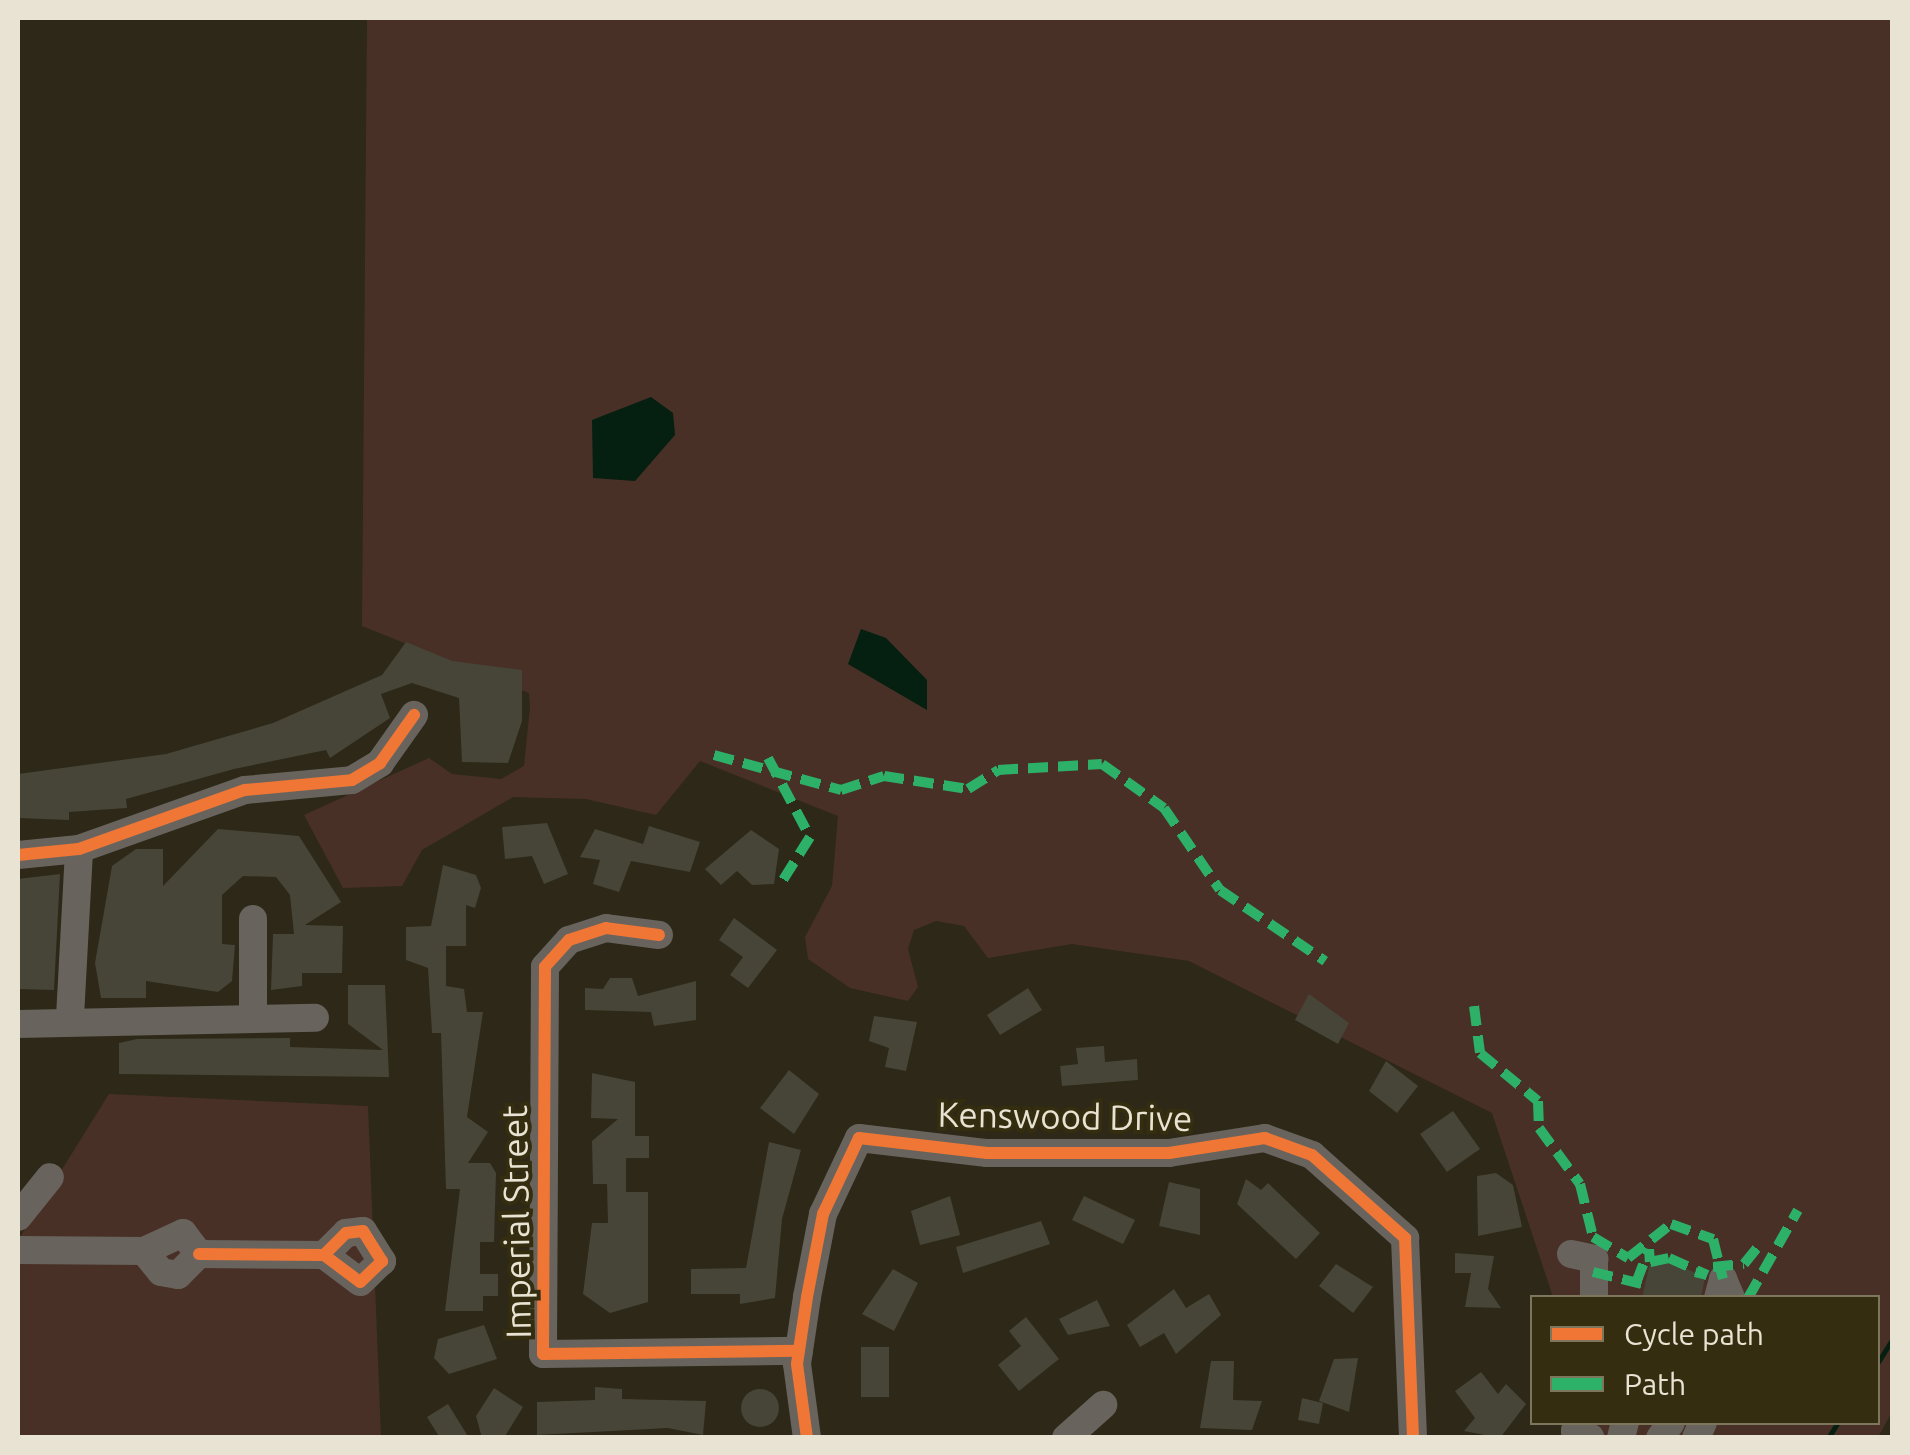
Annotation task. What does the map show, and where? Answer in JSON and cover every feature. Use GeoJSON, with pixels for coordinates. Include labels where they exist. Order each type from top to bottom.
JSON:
{"type":"FeatureCollection","features":[{"type":"Feature","properties":{"kind":"street"},"geometry":{"type":"LineString","coordinates":[[18,855],[80,849],[246,790],[352,780],[380,763],[414,716]]}},
{"type":"Feature","properties":{"kind":"street"},"geometry":{"type":"LineString","coordinates":[[70,1017],[80,849]]}},
{"type":"Feature","properties":{"kind":"street"},"geometry":{"type":"LineString","coordinates":[[253,919],[253,1018]]}},
{"type":"Feature","properties":{"kind":"street","name":"Imperial Street"},"geometry":{"type":"LineString","coordinates":[[659,935],[606,928],[568,940],[545,968],[543,1354],[799,1351]]}},
{"type":"Feature","properties":{"kind":"street"},"geometry":{"type":"LineString","coordinates":[[18,1024],[70,1017],[315,1018]]}},
{"type":"Feature","properties":{"kind":"street","name":"Kenswood Drive"},"geometry":{"type":"LineString","coordinates":[[807,1438],[799,1351],[823,1214],[858,1138],[986,1153],[1169,1153],[1265,1138],[1312,1154],[1405,1238],[1413,1438]]}},
{"type":"Feature","properties":{"kind":"street"},"geometry":{"type":"LineString","coordinates":[[18,1216],[50,1177]]}},
{"type":"Feature","properties":{"kind":"street"},"geometry":{"type":"LineString","coordinates":[[18,1250],[144,1251],[183,1232],[198,1254],[324,1255]]}},
{"type":"Feature","properties":{"kind":"street"},"geometry":{"type":"LineString","coordinates":[[1571,1254],[1594,1259],[1594,1295]]}},
{"type":"Feature","properties":{"kind":"street"},"geometry":{"type":"LineString","coordinates":[[1719,1295],[1722,1279],[1730,1295]]}},
{"type":"Feature","properties":{"kind":"street"},"geometry":{"type":"LineString","coordinates":[[1066,1438],[1103,1404]]}},
{"type":"Feature","properties":{"kind":"shaded area"},"geometry":{"type":"Polygon","coordinates":[[[367,18],[1892,18],[1892,1412],[1878,1437],[1566,1437],[1569,1425],[1880,1425],[1880,1295],[1552,1295],[1492,1113],[1189,961],[1072,944],[988,958],[964,926],[936,921],[914,930],[908,949],[918,987],[908,1001],[850,988],[808,959],[805,937],[832,886],[838,816],[700,761],[656,815],[586,799],[513,797],[422,850],[402,886],[343,888],[304,815],[429,758],[452,774],[501,779],[524,766],[530,707],[529,693],[362,626],[367,18]]]}},
{"type":"Feature","properties":{"kind":"shaded area"},"geometry":{"type":"Polygon","coordinates":[[[651,397],[673,413],[675,435],[635,481],[593,478],[592,420],[651,397]]]}},
{"type":"Feature","properties":{"kind":"shaded area"},"geometry":{"type":"Polygon","coordinates":[[[861,629],[886,638],[927,680],[927,710],[848,664],[861,629]]]}},
{"type":"Feature","properties":{"kind":"shaded area"},"geometry":{"type":"Polygon","coordinates":[[[109,1094],[368,1106],[381,1437],[18,1437],[18,1240],[109,1094]]]}},
{"type":"Feature","properties":{"kind":"building"},"geometry":{"type":"Polygon","coordinates":[[[406,642],[452,661],[522,670],[522,721],[508,763],[462,762],[459,698],[412,683],[381,694],[390,718],[330,758],[326,750],[234,769],[126,799],[127,808],[69,812],[69,820],[18,818],[18,774],[166,754],[273,723],[382,675],[406,642]]]}},
{"type":"Feature","properties":{"kind":"building"},"geometry":{"type":"Polygon","coordinates":[[[547,823],[568,874],[544,884],[532,856],[505,859],[502,827],[547,823]]]}},
{"type":"Feature","properties":{"kind":"building"},"geometry":{"type":"Polygon","coordinates":[[[649,826],[700,842],[690,872],[631,861],[619,892],[593,884],[600,860],[580,857],[595,829],[643,844],[649,826]]]}},
{"type":"Feature","properties":{"kind":"building"},"geometry":{"type":"Polygon","coordinates":[[[218,829],[299,836],[341,902],[305,925],[343,926],[342,973],[302,973],[302,986],[271,990],[273,934],[294,934],[290,895],[276,877],[243,876],[222,895],[222,944],[235,945],[232,981],[218,992],[146,981],[146,998],[101,998],[95,963],[112,866],[136,849],[163,849],[163,886],[218,829]]]}},
{"type":"Feature","properties":{"kind":"building"},"geometry":{"type":"Polygon","coordinates":[[[751,830],[779,849],[774,884],[752,885],[737,871],[721,885],[705,869],[751,830]]]}},
{"type":"Feature","properties":{"kind":"building"},"geometry":{"type":"Polygon","coordinates":[[[443,865],[476,875],[481,888],[475,908],[466,905],[466,946],[446,946],[446,986],[464,989],[467,1012],[483,1012],[467,1117],[488,1132],[468,1163],[490,1163],[496,1173],[494,1242],[480,1242],[480,1274],[498,1274],[498,1296],[483,1296],[483,1311],[445,1311],[460,1189],[446,1189],[441,1033],[432,1033],[428,968],[406,960],[406,927],[431,926],[443,865]]]}},
{"type":"Feature","properties":{"kind":"building"},"geometry":{"type":"Polygon","coordinates":[[[60,874],[54,990],[18,989],[18,879],[60,874]]]}},
{"type":"Feature","properties":{"kind":"building"},"geometry":{"type":"Polygon","coordinates":[[[734,918],[777,950],[748,988],[730,975],[743,957],[719,940],[734,918]]]}},
{"type":"Feature","properties":{"kind":"building"},"geometry":{"type":"Polygon","coordinates":[[[610,978],[632,978],[638,996],[696,981],[696,1020],[654,1026],[651,1012],[585,1010],[585,988],[603,989],[610,978]]]}},
{"type":"Feature","properties":{"kind":"building"},"geometry":{"type":"Polygon","coordinates":[[[348,985],[385,985],[389,1077],[119,1074],[119,1043],[137,1039],[290,1038],[290,1047],[383,1050],[348,1024],[348,985]]]}},
{"type":"Feature","properties":{"kind":"building"},"geometry":{"type":"Polygon","coordinates":[[[1028,988],[1042,1010],[1000,1035],[987,1015],[1028,988]]]}},
{"type":"Feature","properties":{"kind":"building"},"geometry":{"type":"Polygon","coordinates":[[[1309,994],[1349,1023],[1338,1044],[1295,1020],[1309,994]]]}},
{"type":"Feature","properties":{"kind":"building"},"geometry":{"type":"Polygon","coordinates":[[[874,1016],[917,1022],[906,1071],[885,1067],[889,1048],[869,1041],[874,1016]]]}},
{"type":"Feature","properties":{"kind":"building"},"geometry":{"type":"Polygon","coordinates":[[[1104,1046],[1105,1062],[1137,1059],[1138,1080],[1062,1086],[1060,1066],[1078,1064],[1076,1048],[1104,1046]]]}},
{"type":"Feature","properties":{"kind":"building"},"geometry":{"type":"Polygon","coordinates":[[[1386,1061],[1418,1086],[1397,1113],[1369,1091],[1386,1061]]]}},
{"type":"Feature","properties":{"kind":"building"},"geometry":{"type":"Polygon","coordinates":[[[789,1070],[819,1094],[794,1134],[760,1108],[789,1070]]]}},
{"type":"Feature","properties":{"kind":"building"},"geometry":{"type":"Polygon","coordinates":[[[592,1073],[635,1082],[635,1136],[649,1136],[649,1158],[626,1158],[626,1192],[648,1192],[648,1302],[610,1313],[583,1294],[592,1223],[608,1223],[607,1184],[593,1184],[592,1141],[618,1119],[591,1118],[592,1073]]]}},
{"type":"Feature","properties":{"kind":"building"},"geometry":{"type":"Polygon","coordinates":[[[1453,1111],[1480,1149],[1447,1172],[1420,1134],[1453,1111]]]}},
{"type":"Feature","properties":{"kind":"building"},"geometry":{"type":"Polygon","coordinates":[[[769,1142],[801,1150],[782,1219],[775,1298],[740,1304],[740,1294],[691,1294],[691,1269],[746,1268],[769,1142]]]}},
{"type":"Feature","properties":{"kind":"building"},"geometry":{"type":"Polygon","coordinates":[[[1496,1173],[1513,1185],[1522,1227],[1478,1236],[1477,1176],[1496,1173]]]}},
{"type":"Feature","properties":{"kind":"building"},"geometry":{"type":"Polygon","coordinates":[[[1246,1179],[1261,1190],[1268,1183],[1320,1233],[1296,1259],[1237,1204],[1246,1179]]]}},
{"type":"Feature","properties":{"kind":"building"},"geometry":{"type":"Polygon","coordinates":[[[1169,1182],[1200,1189],[1200,1235],[1159,1226],[1169,1182]]]}},
{"type":"Feature","properties":{"kind":"building"},"geometry":{"type":"Polygon","coordinates":[[[950,1196],[960,1235],[920,1245],[911,1211],[950,1196]]]}},
{"type":"Feature","properties":{"kind":"building"},"geometry":{"type":"Polygon","coordinates":[[[1084,1196],[1135,1220],[1123,1244],[1072,1220],[1084,1196]]]}},
{"type":"Feature","properties":{"kind":"building"},"geometry":{"type":"Polygon","coordinates":[[[1041,1221],[1050,1244],[963,1273],[956,1247],[1041,1221]]]}},
{"type":"Feature","properties":{"kind":"building"},"geometry":{"type":"Polygon","coordinates":[[[1455,1253],[1494,1256],[1488,1289],[1501,1308],[1465,1307],[1471,1273],[1455,1273],[1455,1253]]]}},
{"type":"Feature","properties":{"kind":"building"},"geometry":{"type":"Polygon","coordinates":[[[1671,1262],[1705,1277],[1702,1295],[1643,1295],[1650,1263],[1671,1262]]]}},
{"type":"Feature","properties":{"kind":"building"},"geometry":{"type":"Polygon","coordinates":[[[1336,1264],[1373,1287],[1353,1313],[1319,1286],[1336,1264]]]}},
{"type":"Feature","properties":{"kind":"building"},"geometry":{"type":"Polygon","coordinates":[[[893,1269],[918,1283],[894,1331],[862,1314],[893,1269]]]}},
{"type":"Feature","properties":{"kind":"building"},"geometry":{"type":"Polygon","coordinates":[[[1174,1289],[1186,1308],[1209,1294],[1221,1315],[1176,1354],[1164,1333],[1140,1347],[1127,1325],[1174,1289]]]}},
{"type":"Feature","properties":{"kind":"building"},"geometry":{"type":"Polygon","coordinates":[[[1097,1300],[1110,1326],[1068,1335],[1059,1319],[1097,1300]]]}},
{"type":"Feature","properties":{"kind":"building"},"geometry":{"type":"Polygon","coordinates":[[[1026,1317],[1059,1359],[1019,1391],[998,1365],[1021,1346],[1009,1331],[1026,1317]]]}},
{"type":"Feature","properties":{"kind":"building"},"geometry":{"type":"Polygon","coordinates":[[[484,1325],[497,1359],[449,1374],[434,1358],[438,1339],[484,1325]]]}},
{"type":"Feature","properties":{"kind":"building"},"geometry":{"type":"Polygon","coordinates":[[[861,1347],[889,1347],[889,1397],[861,1397],[861,1347]]]}},
{"type":"Feature","properties":{"kind":"building"},"geometry":{"type":"Polygon","coordinates":[[[1358,1358],[1349,1412],[1319,1401],[1334,1359],[1358,1358]]]}},
{"type":"Feature","properties":{"kind":"building"},"geometry":{"type":"Polygon","coordinates":[[[1211,1361],[1234,1361],[1233,1400],[1262,1401],[1252,1430],[1200,1428],[1211,1361]]]}},
{"type":"Feature","properties":{"kind":"building"},"geometry":{"type":"Polygon","coordinates":[[[1481,1372],[1498,1394],[1506,1384],[1526,1404],[1500,1438],[1464,1431],[1475,1418],[1455,1391],[1481,1372]]]}},
{"type":"Feature","properties":{"kind":"building"},"geometry":{"type":"Polygon","coordinates":[[[595,1387],[622,1389],[622,1399],[706,1401],[703,1435],[668,1428],[537,1435],[537,1402],[595,1400],[595,1387]]]}},
{"type":"Feature","properties":{"kind":"building"},"geometry":{"type":"Polygon","coordinates":[[[494,1388],[523,1407],[504,1438],[482,1438],[476,1416],[494,1388]]]}},
{"type":"Feature","properties":{"kind":"building"},"geometry":{"type":"Polygon","coordinates":[[[760,1389],[774,1394],[779,1408],[774,1422],[760,1427],[746,1422],[741,1408],[746,1394],[760,1389]]]}},
{"type":"Feature","properties":{"kind":"building"},"geometry":{"type":"Polygon","coordinates":[[[1302,1398],[1323,1403],[1319,1424],[1298,1420],[1302,1398]]]}},
{"type":"Feature","properties":{"kind":"building"},"geometry":{"type":"Polygon","coordinates":[[[448,1404],[469,1438],[440,1438],[427,1417],[448,1404]]]}},
{"type":"Feature","properties":{"kind":"waterway"},"geometry":{"type":"LineString","coordinates":[[1880,1359],[1892,1340]]}},
{"type":"Feature","properties":{"kind":"waterway"},"geometry":{"type":"LineString","coordinates":[[1828,1438],[1836,1425]]}},
{"type":"Feature","properties":{"kind":"marked path"},"geometry":{"type":"LineString","coordinates":[[714,755],[841,790],[884,776],[968,789],[998,770],[1102,764],[1164,808],[1220,890],[1325,961]]}},
{"type":"Feature","properties":{"kind":"marked path"},"geometry":{"type":"LineString","coordinates":[[768,758],[810,837],[783,880]]}},
{"type":"Feature","properties":{"kind":"marked path"},"geometry":{"type":"LineString","coordinates":[[1474,1006],[1480,1053],[1538,1101],[1539,1128],[1580,1184],[1593,1237],[1628,1258],[1671,1224],[1713,1239],[1723,1279]]}},
{"type":"Feature","properties":{"kind":"marked path"},"geometry":{"type":"LineString","coordinates":[[1750,1295],[1798,1210]]}},
{"type":"Feature","properties":{"kind":"marked path"},"geometry":{"type":"LineString","coordinates":[[1713,1267],[1744,1264],[1758,1247]]}},
{"type":"Feature","properties":{"kind":"marked path"},"geometry":{"type":"LineString","coordinates":[[1636,1283],[1649,1249],[1650,1262],[1669,1258],[1707,1275],[1695,1272]]}},
{"type":"Feature","properties":{"kind":"marked path"},"geometry":{"type":"LineString","coordinates":[[1593,1272],[1642,1284]]}},
{"type":"Feature","properties":{"kind":"cycle path"},"geometry":{"type":"LineString","coordinates":[[18,855],[79,849],[245,790],[352,780],[380,763],[414,715]]}},
{"type":"Feature","properties":{"kind":"cycle path"},"geometry":{"type":"LineString","coordinates":[[659,935],[606,928],[569,940],[545,967],[543,1354],[799,1351]]}},
{"type":"Feature","properties":{"kind":"cycle path"},"geometry":{"type":"LineString","coordinates":[[807,1438],[797,1364],[807,1297],[823,1214],[859,1138],[987,1153],[1169,1153],[1265,1138],[1312,1155],[1405,1238],[1413,1438]]}},
{"type":"Feature","properties":{"kind":"cycle path"},"geometry":{"type":"LineString","coordinates":[[199,1254],[324,1255],[346,1233],[363,1231],[382,1261],[360,1282],[324,1255]]}}]}
